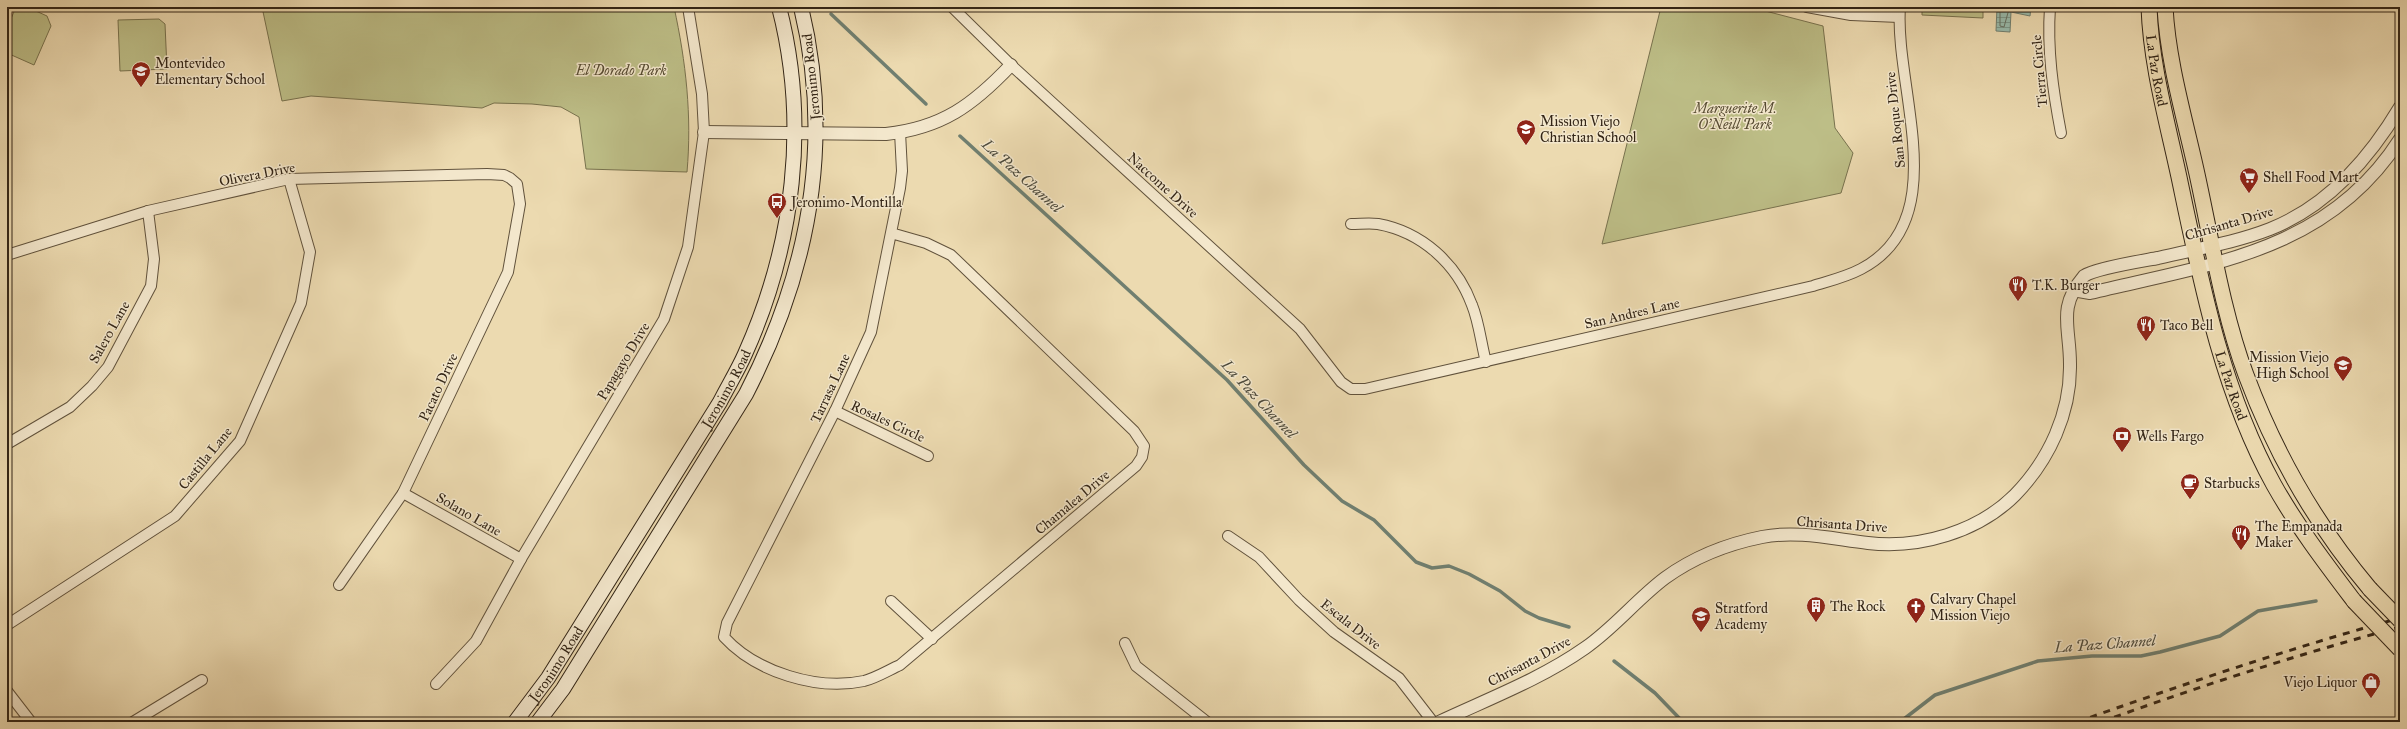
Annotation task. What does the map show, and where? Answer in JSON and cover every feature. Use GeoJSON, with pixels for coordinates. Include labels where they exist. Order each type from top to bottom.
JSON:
{"type":"FeatureCollection","features":[{"type":"Feature","properties":{"kind":"main road","name":"Jeronimo Road"},"geometry":{"type":"LineString","coordinates":[[515,722],[548,678],[720,402],[745,355],[758,323],[780,255],[788,211],[795,133],[792,76],[779,7]]}},
{"type":"Feature","properties":{"kind":"main road","name":"Jeronimo Road"},"geometry":{"type":"LineString","coordinates":[[538,722],[563,689],[746,394],[768,352],[781,318],[800,258],[812,192],[816,133],[812,68],[801,7]]}},
{"type":"Feature","properties":{"kind":"main road","name":"La Paz Road"},"geometry":{"type":"LineString","coordinates":[[2149,7],[2150,29],[2156,73],[2199,267],[2221,356],[2243,420],[2259,456],[2294,518],[2354,601],[2400,648]]}},
{"type":"Feature","properties":{"kind":"main road","name":"La Paz Road"},"geometry":{"type":"LineString","coordinates":[[2165,7],[2179,93],[2217,262],[2246,375],[2272,437],[2308,506],[2330,540],[2370,589],[2400,620]]}},
{"type":"Feature","properties":{"kind":"street","name":"Papagayo Drive"},"geometry":{"type":"LineString","coordinates":[[436,684],[476,641],[520,559],[664,319],[688,247],[704,132],[702,94],[688,7]]}},
{"type":"Feature","properties":{"kind":"street","name":"Naccome Drive"},"geometry":{"type":"LineString","coordinates":[[952,7],[1011,65],[1300,329],[1341,382],[1351,388]]}},
{"type":"Feature","properties":{"kind":"street"},"geometry":{"type":"LineString","coordinates":[[1807,7],[1851,15],[1900,12]]}},
{"type":"Feature","properties":{"kind":"street","name":"Tierra Circle"},"geometry":{"type":"LineString","coordinates":[[2050,7],[2050,59],[2054,96],[2061,133]]}},
{"type":"Feature","properties":{"kind":"street","name":"San Roque Drive"},"geometry":{"type":"LineString","coordinates":[[1900,12],[1915,171],[1909,212],[1902,229]]}},
{"type":"Feature","properties":{"kind":"street"},"geometry":{"type":"LineString","coordinates":[[704,132],[900,132],[929,126],[962,109],[978,98],[1011,65]]}},
{"type":"Feature","properties":{"kind":"street","name":"Chrisanta Drive"},"geometry":{"type":"LineString","coordinates":[[1439,722],[1544,673],[1586,648],[1665,578],[1710,551],[1764,536],[1809,535],[1870,544],[1910,543],[1944,536],[1980,521],[2014,496],[2037,468],[2057,434],[2068,397],[2070,364],[2067,317],[2068,302],[2073,290],[2087,274],[2213,245],[2268,230],[2313,206],[2341,183],[2373,149],[2400,107]]}},
{"type":"Feature","properties":{"kind":"street","name":"Tarrasa Lane"},"geometry":{"type":"LineString","coordinates":[[724,637],[727,624],[835,412],[871,332],[892,233],[902,171],[900,132]]}},
{"type":"Feature","properties":{"kind":"street"},"geometry":{"type":"LineString","coordinates":[[2073,290],[2090,292],[2199,267],[2274,245],[2323,218],[2360,190],[2400,139]]}},
{"type":"Feature","properties":{"kind":"street","name":"Olivera Drive"},"geometry":{"type":"LineString","coordinates":[[7,255],[148,211],[289,179],[486,174],[504,175],[517,184]]}},
{"type":"Feature","properties":{"kind":"street","name":"Castilla Lane"},"geometry":{"type":"LineString","coordinates":[[7,625],[175,516],[240,441],[302,303],[310,252],[289,179]]}},
{"type":"Feature","properties":{"kind":"street","name":"Pacato Drive"},"geometry":{"type":"LineString","coordinates":[[339,585],[403,493],[508,272],[520,204],[517,184]]}},
{"type":"Feature","properties":{"kind":"street","name":"Salero Lane"},"geometry":{"type":"LineString","coordinates":[[7,444],[70,407],[92,386],[108,367],[151,286],[154,259],[148,211]]}},
{"type":"Feature","properties":{"kind":"street"},"geometry":{"type":"LineString","coordinates":[[1351,224],[1377,224],[1401,230],[1444,258],[1460,278],[1472,306],[1486,362]]}},
{"type":"Feature","properties":{"kind":"street","name":"San Andres Lane"},"geometry":{"type":"LineString","coordinates":[[1351,388],[1365,389],[1812,286],[1844,276],[1862,268],[1881,255],[1902,229]]}},
{"type":"Feature","properties":{"kind":"street","name":"Chamalea Drive"},"geometry":{"type":"LineString","coordinates":[[724,637],[734,648],[776,672],[805,682],[834,683],[864,681],[900,665],[1136,466],[1142,457],[1144,446],[1134,431],[951,255],[926,243],[892,233]]}},
{"type":"Feature","properties":{"kind":"street","name":"Rosales Circle"},"geometry":{"type":"LineString","coordinates":[[835,412],[928,456]]}},
{"type":"Feature","properties":{"kind":"street","name":"Solano Lane"},"geometry":{"type":"LineString","coordinates":[[403,493],[520,559]]}},
{"type":"Feature","properties":{"kind":"street","name":"Escala Drive"},"geometry":{"type":"LineString","coordinates":[[1228,536],[1259,557],[1299,600],[1334,632],[1399,678],[1433,722]]}},
{"type":"Feature","properties":{"kind":"street"},"geometry":{"type":"LineString","coordinates":[[891,601],[932,639]]}},
{"type":"Feature","properties":{"kind":"street"},"geometry":{"type":"LineString","coordinates":[[1124,643],[1136,666],[1207,722]]}},
{"type":"Feature","properties":{"kind":"street"},"geometry":{"type":"LineString","coordinates":[[133,722],[202,680]]}},
{"type":"Feature","properties":{"kind":"street"},"geometry":{"type":"LineString","coordinates":[[7,691],[31,722]]}},
{"type":"Feature","properties":{"kind":"green space"},"geometry":{"type":"Polygon","coordinates":[[[16,7],[27,7],[47,16],[51,26],[34,65],[7,53],[7,28],[16,7]]]}},
{"type":"Feature","properties":{"kind":"green space","name":"El Dorado Park"},"geometry":{"type":"Polygon","coordinates":[[[262,7],[674,7],[682,48],[687,89],[689,130],[687,172],[586,169],[579,117],[561,107],[532,104],[494,103],[482,108],[311,96],[282,101],[262,7]]]}},
{"type":"Feature","properties":{"kind":"green space","name":"Marguerite M. O'Neill Park"},"geometry":{"type":"Polygon","coordinates":[[[1661,7],[1750,7],[1823,26],[1835,128],[1853,153],[1841,193],[1602,244],[1661,7]]]}},
{"type":"Feature","properties":{"kind":"green space"},"geometry":{"type":"Polygon","coordinates":[[[1922,7],[1983,7],[1983,18],[1922,15],[1922,7]]]}},
{"type":"Feature","properties":{"kind":"green space"},"geometry":{"type":"Polygon","coordinates":[[[159,19],[165,24],[167,69],[120,71],[118,20],[159,19]]]}},
{"type":"Feature","properties":{"kind":"water"},"geometry":{"type":"Polygon","coordinates":[[[1997,7],[2031,7],[2030,16],[2011,12],[2010,32],[1996,31],[1997,7]]]}},
{"type":"Feature","properties":{"kind":"waterway","name":"La Paz Channel"},"geometry":{"type":"LineString","coordinates":[[831,14],[926,104]]}},
{"type":"Feature","properties":{"kind":"waterway","name":"La Paz Channel"},"geometry":{"type":"LineString","coordinates":[[960,136],[1227,380],[1304,465],[1342,501],[1374,520],[1416,562],[1432,568],[1449,566],[1469,574],[1500,591],[1525,611],[1539,618],[1569,627]]}},
{"type":"Feature","properties":{"kind":"waterway","name":"La Paz Channel"},"geometry":{"type":"LineString","coordinates":[[1900,722],[1935,695],[2038,661],[2092,656],[2141,656],[2160,652],[2220,636],[2258,611],[2316,601]]}},
{"type":"Feature","properties":{"kind":"waterway","name":"La Paz Channel"},"geometry":{"type":"LineString","coordinates":[[1614,661],[1655,693],[1683,722]]}},
{"type":"Feature","properties":{"kind":"railway"},"geometry":{"type":"LineString","coordinates":[[2077,722],[2238,667],[2400,618]]}},
{"type":"Feature","properties":{"kind":"railway"},"geometry":{"type":"LineString","coordinates":[[2101,722],[2250,671],[2400,627]]}},
{"type":"Feature","properties":{"kind":"place","name":"Montevideo Elementary School"},"geometry":{"type":"Point","coordinates":[141,88]}},
{"type":"Feature","properties":{"kind":"place","name":"Mission Viejo Christian School"},"geometry":{"type":"Point","coordinates":[1526,146]}},
{"type":"Feature","properties":{"kind":"place","name":"Shell Food Mart"},"geometry":{"type":"Point","coordinates":[2249,194]}},
{"type":"Feature","properties":{"kind":"place","name":"Jeronimo-Montilla"},"geometry":{"type":"Point","coordinates":[777,219]}},
{"type":"Feature","properties":{"kind":"place","name":"T.K. Burger"},"geometry":{"type":"Point","coordinates":[2018,302]}},
{"type":"Feature","properties":{"kind":"place","name":"Taco Bell"},"geometry":{"type":"Point","coordinates":[2146,342]}},
{"type":"Feature","properties":{"kind":"place","name":"Mission Viejo High School"},"geometry":{"type":"Point","coordinates":[2343,382]}},
{"type":"Feature","properties":{"kind":"place","name":"Wells Fargo"},"geometry":{"type":"Point","coordinates":[2122,453]}},
{"type":"Feature","properties":{"kind":"place","name":"Starbucks"},"geometry":{"type":"Point","coordinates":[2190,500]}},
{"type":"Feature","properties":{"kind":"place","name":"The Empanada Maker"},"geometry":{"type":"Point","coordinates":[2241,551]}},
{"type":"Feature","properties":{"kind":"place","name":"The Rock"},"geometry":{"type":"Point","coordinates":[1816,623]}},
{"type":"Feature","properties":{"kind":"place","name":"Calvary Chapel Mission Viejo"},"geometry":{"type":"Point","coordinates":[1916,624]}},
{"type":"Feature","properties":{"kind":"place","name":"Stratford Academy"},"geometry":{"type":"Point","coordinates":[1701,633]}},
{"type":"Feature","properties":{"kind":"place","name":"Viejo Liquor"},"geometry":{"type":"Point","coordinates":[2371,699]}}]}
